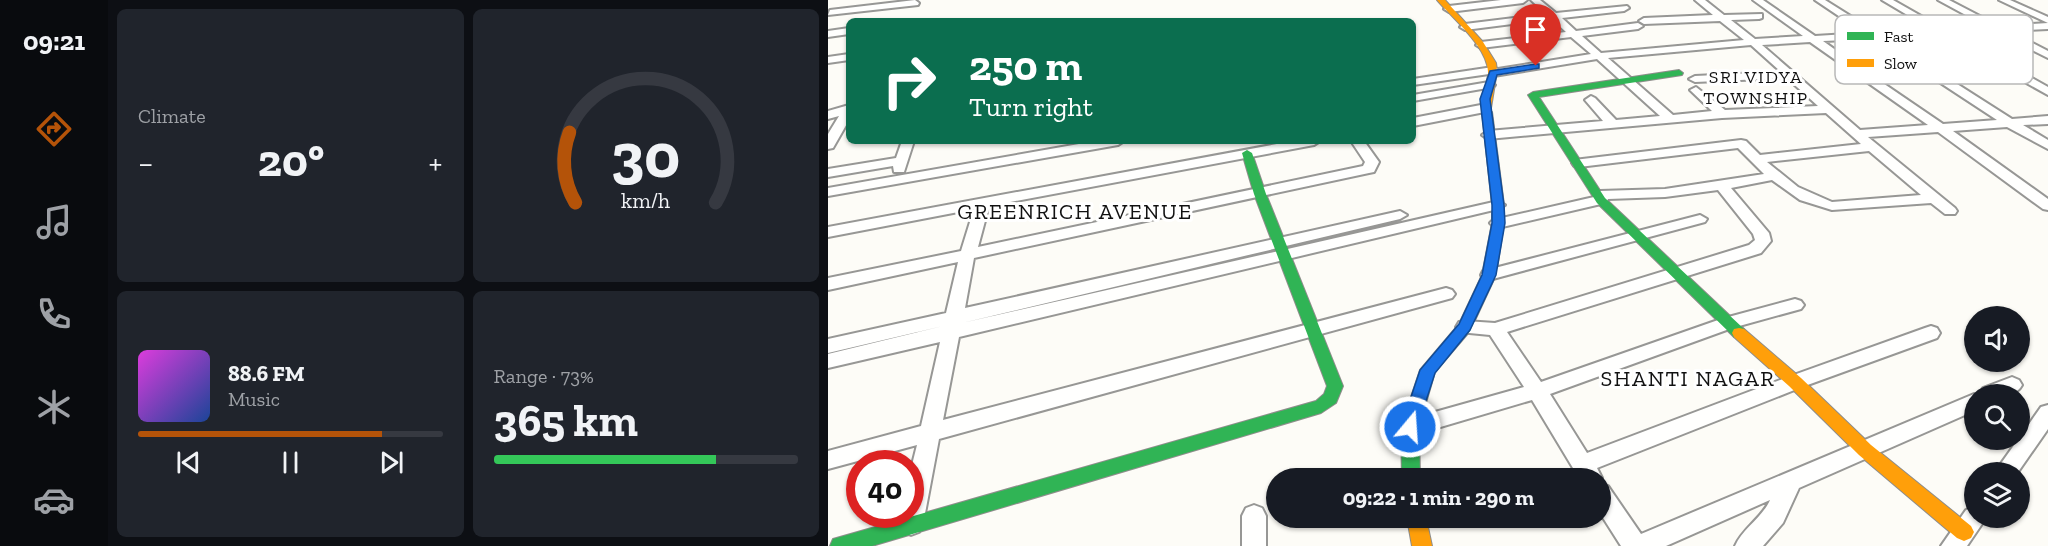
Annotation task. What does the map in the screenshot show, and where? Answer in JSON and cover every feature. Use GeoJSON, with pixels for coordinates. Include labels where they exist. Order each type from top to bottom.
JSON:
{"type":"FeatureCollection","features":[{"type":"Feature","properties":{"kind":"street"},"geometry":{"type":"LineString","coordinates":[[1445,5],[1522,0]]}},
{"type":"Feature","properties":{"kind":"street"},"geometry":{"type":"LineString","coordinates":[[1535,0],[1670,118]]}},
{"type":"Feature","properties":{"kind":"street"},"geometry":{"type":"LineString","coordinates":[[1699,0],[1753,42],[1787,75],[1950,211]]}},
{"type":"Feature","properties":{"kind":"street"},"geometry":{"type":"LineString","coordinates":[[1757,0],[1835,54]]}},
{"type":"Feature","properties":{"kind":"street"},"geometry":{"type":"LineString","coordinates":[[1819,0],[1842,15]]}},
{"type":"Feature","properties":{"kind":"street"},"geometry":{"type":"LineString","coordinates":[[1886,0],[1912,15]]}},
{"type":"Feature","properties":{"kind":"street"},"geometry":{"type":"LineString","coordinates":[[1942,0],[1970,15]]}},
{"type":"Feature","properties":{"kind":"street"},"geometry":{"type":"LineString","coordinates":[[2003,0],[2048,20]]}},
{"type":"Feature","properties":{"kind":"street"},"geometry":{"type":"LineString","coordinates":[[829,14],[845,1]]}},
{"type":"Feature","properties":{"kind":"street"},"geometry":{"type":"LineString","coordinates":[[829,14],[915,3]]}},
{"type":"Feature","properties":{"kind":"street"},"geometry":{"type":"LineString","coordinates":[[1411,468],[1410,427],[1428,370],[1465,327],[1489,275],[1498,223],[1498,199],[1485,99],[1492,76],[1488,54],[1445,5]]}},
{"type":"Feature","properties":{"kind":"street"},"geometry":{"type":"LineString","coordinates":[[1465,27],[1624,8]]}},
{"type":"Feature","properties":{"kind":"street"},"geometry":{"type":"LineString","coordinates":[[1481,45],[1575,35],[1641,24],[1759,16]]}},
{"type":"Feature","properties":{"kind":"street"},"geometry":{"type":"LineString","coordinates":[[2033,27],[2048,26]]}},
{"type":"Feature","properties":{"kind":"street"},"geometry":{"type":"LineString","coordinates":[[828,34],[846,31]]}},
{"type":"Feature","properties":{"kind":"street"},"geometry":{"type":"LineString","coordinates":[[1416,97],[1492,76],[1599,56],[1753,42],[1835,39]]}},
{"type":"Feature","properties":{"kind":"street"},"geometry":{"type":"LineString","coordinates":[[2033,47],[2048,55]]}},
{"type":"Feature","properties":{"kind":"street"},"geometry":{"type":"LineString","coordinates":[[828,60],[846,57]]}},
{"type":"Feature","properties":{"kind":"street"},"geometry":{"type":"LineString","coordinates":[[1416,81],[1466,72],[1492,76]]}},
{"type":"Feature","properties":{"kind":"street"},"geometry":{"type":"LineString","coordinates":[[1679,73],[1533,94],[1580,163],[1600,198],[1637,236],[1727,323],[1795,382],[1865,450],[1964,532]]}},
{"type":"Feature","properties":{"kind":"street"},"geometry":{"type":"LineString","coordinates":[[1416,86],[1472,74]]}},
{"type":"Feature","properties":{"kind":"street"},"geometry":{"type":"LineString","coordinates":[[1722,114],[1695,85],[1787,75]]}},
{"type":"Feature","properties":{"kind":"street"},"geometry":{"type":"LineString","coordinates":[[1878,84],[2048,206]]}},
{"type":"Feature","properties":{"kind":"street"},"geometry":{"type":"LineString","coordinates":[[1950,84],[2048,145]]}},
{"type":"Feature","properties":{"kind":"street"},"geometry":{"type":"LineString","coordinates":[[2033,84],[2048,92]]}},
{"type":"Feature","properties":{"kind":"street"},"geometry":{"type":"LineString","coordinates":[[1590,100],[1612,123]]}},
{"type":"Feature","properties":{"kind":"street"},"geometry":{"type":"LineString","coordinates":[[1416,121],[1486,108]]}},
{"type":"Feature","properties":{"kind":"street"},"geometry":{"type":"LineString","coordinates":[[1488,135],[1722,114],[1827,109]]}},
{"type":"Feature","properties":{"kind":"street"},"geometry":{"type":"LineString","coordinates":[[828,115],[846,110]]}},
{"type":"Feature","properties":{"kind":"street"},"geometry":{"type":"LineString","coordinates":[[830,143],[846,114]]}},
{"type":"Feature","properties":{"kind":"street"},"geometry":{"type":"LineString","coordinates":[[1857,134],[2048,120]]}},
{"type":"Feature","properties":{"kind":"street"},"geometry":{"type":"LineString","coordinates":[[830,143],[846,139]]}},
{"type":"Feature","properties":{"kind":"street"},"geometry":{"type":"LineString","coordinates":[[897,179],[907,144]]}},
{"type":"Feature","properties":{"kind":"street"},"geometry":{"type":"LineString","coordinates":[[828,192],[1101,144]]}},
{"type":"Feature","properties":{"kind":"street"},"geometry":{"type":"LineString","coordinates":[[828,232],[1297,144]]}},
{"type":"Feature","properties":{"kind":"street"},"geometry":{"type":"LineString","coordinates":[[828,284],[1369,169],[1372,162],[1359,144]]}},
{"type":"Feature","properties":{"kind":"street"},"geometry":{"type":"LineString","coordinates":[[1580,163],[1742,144],[1773,176],[1821,203],[1832,206],[1935,198]]}},
{"type":"Feature","properties":{"kind":"street"},"geometry":{"type":"LineString","coordinates":[[1756,159],[1872,147]]}},
{"type":"Feature","properties":{"kind":"street"},"geometry":{"type":"LineString","coordinates":[[924,520],[1321,406],[1333,396],[1335,386],[1260,194],[1247,153]]}},
{"type":"Feature","properties":{"kind":"street"},"geometry":{"type":"LineString","coordinates":[[828,173],[901,161]]}},
{"type":"Feature","properties":{"kind":"street"},"geometry":{"type":"LineString","coordinates":[[1498,223],[1600,198],[1722,186],[1773,176]]}},
{"type":"Feature","properties":{"kind":"street"},"geometry":{"type":"LineString","coordinates":[[1465,327],[1495,329],[1755,249],[1763,241],[1761,233],[1722,186]]}},
{"type":"Feature","properties":{"kind":"street"},"geometry":{"type":"LineString","coordinates":[[828,361],[953,325],[1498,199]]}},
{"type":"Feature","properties":{"kind":"street"},"geometry":{"type":"LineString","coordinates":[[924,458],[967,255],[976,232],[982,204]]}},
{"type":"Feature","properties":{"kind":"street"},"geometry":{"type":"LineString","coordinates":[[1489,275],[1700,219]]}},
{"type":"Feature","properties":{"kind":"street"},"geometry":{"type":"LineString","coordinates":[[828,460],[1446,294]]}},
{"type":"Feature","properties":{"kind":"street"},"geometry":{"type":"LineString","coordinates":[[1410,427],[1538,391],[1727,323],[1795,305]]}},
{"type":"Feature","properties":{"kind":"street"},"geometry":{"type":"LineString","coordinates":[[828,346],[953,325]]}},
{"type":"Feature","properties":{"kind":"street"},"geometry":{"type":"LineString","coordinates":[[1495,329],[1538,391],[1585,468]]}},
{"type":"Feature","properties":{"kind":"street"},"geometry":{"type":"LineString","coordinates":[[1594,468],[1795,382],[1930,333]]}},
{"type":"Feature","properties":{"kind":"street"},"geometry":{"type":"LineString","coordinates":[[1611,509],[1637,546],[1964,406]]}},
{"type":"Feature","properties":{"kind":"street"},"geometry":{"type":"LineString","coordinates":[[2013,462],[2048,413]]}},
{"type":"Feature","properties":{"kind":"street"},"geometry":{"type":"LineString","coordinates":[[1747,546],[1775,515],[1791,481]]}},
{"type":"Feature","properties":{"kind":"street"},"geometry":{"type":"LineString","coordinates":[[1254,516],[1254,546]]}},
{"type":"Feature","properties":{"kind":"street"},"geometry":{"type":"LineString","coordinates":[[840,546],[898,528]]}},
{"type":"Feature","properties":{"kind":"street"},"geometry":{"type":"LineString","coordinates":[[1419,528],[1422,546]]}},
{"type":"Feature","properties":{"kind":"traffic: fast"},"geometry":{"type":"LineString","coordinates":[[1679,73],[1533,95],[1601,200],[1739,333]]}},
{"type":"Feature","properties":{"kind":"traffic: fast"},"geometry":{"type":"LineString","coordinates":[[1411,468],[1410,427],[1428,370],[1465,327],[1489,275],[1498,223],[1498,205],[1487,112]]}},
{"type":"Feature","properties":{"kind":"traffic: fast"},"geometry":{"type":"LineString","coordinates":[[840,546],[1321,406],[1330,398],[1335,386],[1260,194],[1247,153]]}},
{"type":"Feature","properties":{"kind":"traffic: slow"},"geometry":{"type":"LineString","coordinates":[[1441,0],[1480,44],[1491,63],[1493,71],[1487,112]]}},
{"type":"Feature","properties":{"kind":"traffic: slow"},"geometry":{"type":"LineString","coordinates":[[1739,333],[1795,382],[1865,450],[1964,532]]}},
{"type":"Feature","properties":{"kind":"traffic: slow"},"geometry":{"type":"LineString","coordinates":[[1419,528],[1422,546]]}},
{"type":"Feature","properties":{"kind":"district","name":"SRI VIDYA TOWNSHIP"},"geometry":{"type":"Point","coordinates":[1756,88]}},
{"type":"Feature","properties":{"kind":"district","name":"GREENRICH AVENUE"},"geometry":{"type":"Point","coordinates":[1075,211]}},
{"type":"Feature","properties":{"kind":"district","name":"SHANTI NAGAR"},"geometry":{"type":"Point","coordinates":[1688,378]}},
{"type":"Feature","properties":{"kind":"route"},"geometry":{"type":"LineString","coordinates":[[1410,427],[1428,370],[1465,327],[1489,275],[1498,223],[1498,205],[1485,99],[1489,85],[1494,73],[1536,66]]}}]}
